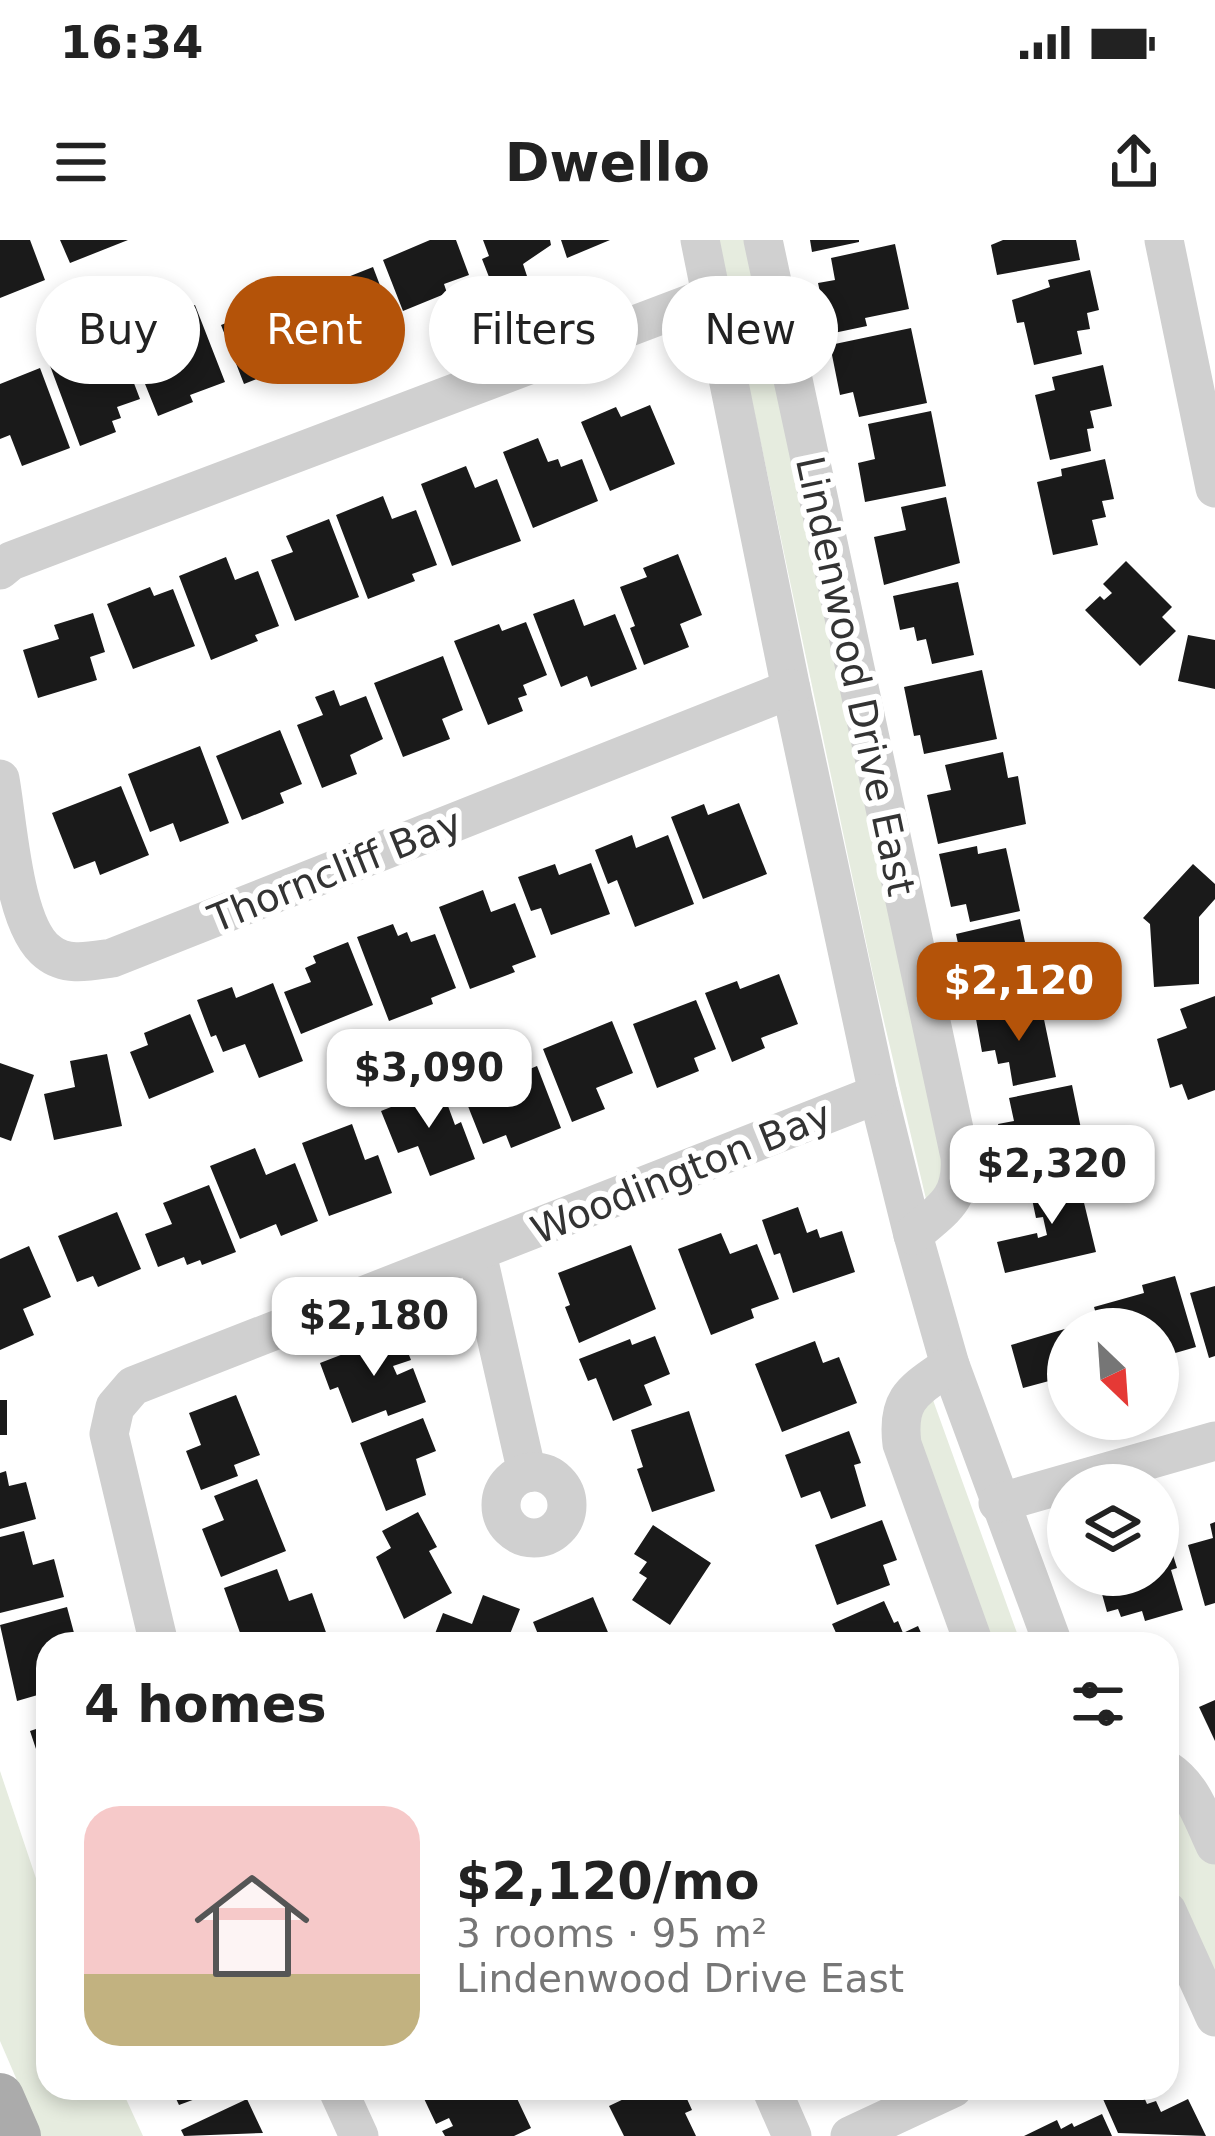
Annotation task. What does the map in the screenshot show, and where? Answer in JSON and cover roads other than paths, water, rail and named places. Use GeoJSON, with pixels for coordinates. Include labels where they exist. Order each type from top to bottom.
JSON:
{"type":"FeatureCollection","features":[{"type":"Feature","properties":{"kind":"main road"},"geometry":{"type":"LineString","coordinates":[[0,2097],[17,2136]]}},
{"type":"Feature","properties":{"kind":"street","name":"Lindenwood Drive East"},"geometry":{"type":"LineString","coordinates":[[700,240],[707,276]]}},
{"type":"Feature","properties":{"kind":"street","name":"Lindenwood Drive East"},"geometry":{"type":"LineString","coordinates":[[763,240],[960,1157],[961,1178],[955,1194],[913,1234]]}},
{"type":"Feature","properties":{"kind":"street"},"geometry":{"type":"LineString","coordinates":[[1164,240],[1215,488]]}},
{"type":"Feature","properties":{"kind":"street"},"geometry":{"type":"LineString","coordinates":[[0,570],[10,561],[662,315]]}},
{"type":"Feature","properties":{"kind":"street","name":"Lindenwood Drive East"},"geometry":{"type":"LineString","coordinates":[[729,384],[790,689],[913,1234],[950,1365],[1048,1632]]}},
{"type":"Feature","properties":{"kind":"street","name":"Thorncliff Bay"},"geometry":{"type":"LineString","coordinates":[[0,779],[32,935],[51,956],[79,963],[112,958],[790,689]]}},
{"type":"Feature","properties":{"kind":"street","name":"Woodington Bay"},"geometry":{"type":"LineString","coordinates":[[156,1632],[109,1434],[115,1407],[133,1386],[878,1094]]}},
{"type":"Feature","properties":{"kind":"street"},"geometry":{"type":"LineString","coordinates":[[477,1252],[527,1473]]}},
{"type":"Feature","properties":{"kind":"street"},"geometry":{"type":"LineString","coordinates":[[950,1365],[914,1391],[902,1406],[899,1421],[902,1444],[970,1632]]}},
{"type":"Feature","properties":{"kind":"street"},"geometry":{"type":"LineString","coordinates":[[998,1503],[1215,1441]]}},
{"type":"Feature","properties":{"kind":"street"},"geometry":{"type":"LineString","coordinates":[[1179,1780],[1215,1845]]}},
{"type":"Feature","properties":{"kind":"street"},"geometry":{"type":"LineString","coordinates":[[1181,1981],[1215,2017]]}},
{"type":"Feature","properties":{"kind":"street"},"geometry":{"type":"LineString","coordinates":[[342,2100],[358,2136]]}},
{"type":"Feature","properties":{"kind":"street"},"geometry":{"type":"LineString","coordinates":[[776,2100],[792,2136]]}},
{"type":"Feature","properties":{"kind":"street"},"geometry":{"type":"LineString","coordinates":[[850,2136],[926,2100]]}}]}
